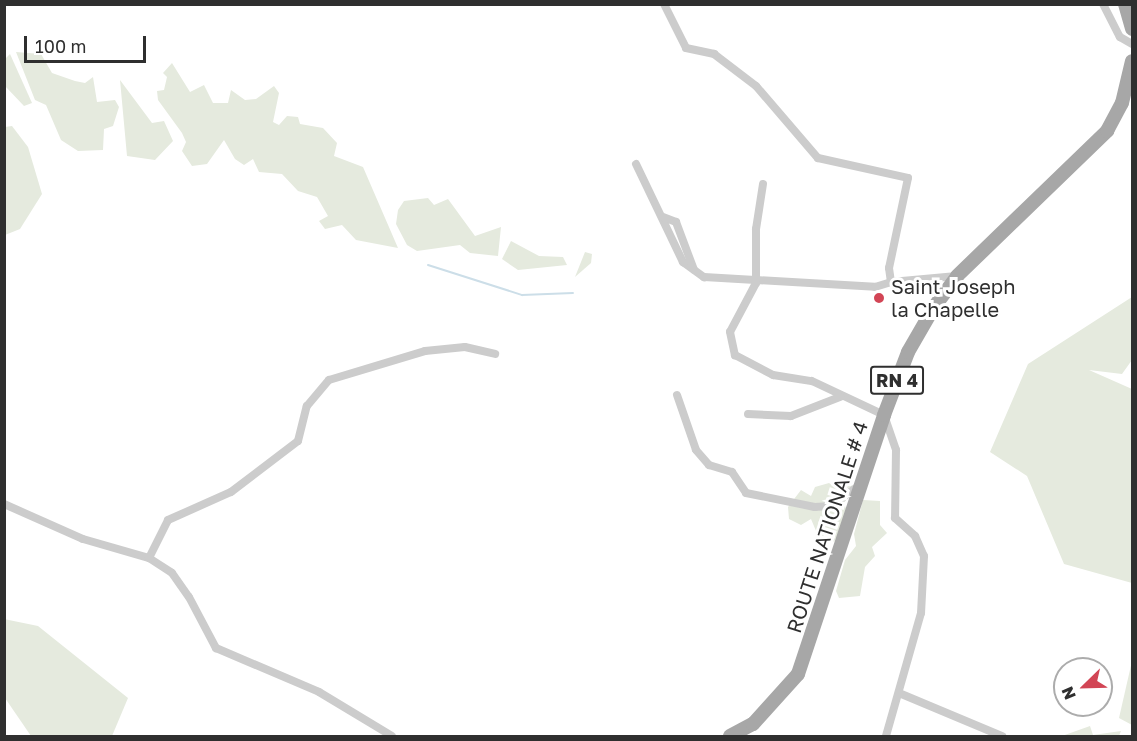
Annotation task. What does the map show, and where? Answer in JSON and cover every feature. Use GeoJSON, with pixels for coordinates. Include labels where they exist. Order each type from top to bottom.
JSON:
{"type":"FeatureCollection","features":[{"type":"Feature","properties":{"kind":"main road"},"geometry":{"type":"LineString","coordinates":[[1125,4],[1132,29]]}},
{"type":"Feature","properties":{"kind":"main road","name":"ROUTE NATIONALE # 4"},"geometry":{"type":"LineString","coordinates":[[732,736],[761,717],[798,674],[884,415],[908,352],[957,276],[1107,131],[1122,104],[1132,61]]}},
{"type":"Feature","properties":{"kind":"street"},"geometry":{"type":"LineString","coordinates":[[664,4],[686,48],[714,54],[756,87],[818,158],[908,178],[889,268],[891,282]]}},
{"type":"Feature","properties":{"kind":"street"},"geometry":{"type":"LineString","coordinates":[[1103,4],[1120,38],[1132,44]]}},
{"type":"Feature","properties":{"kind":"street"},"geometry":{"type":"LineString","coordinates":[[636,164],[683,262],[716,282],[875,287],[891,282],[957,276]]}},
{"type":"Feature","properties":{"kind":"street"},"geometry":{"type":"LineString","coordinates":[[763,184],[756,229],[756,283],[730,332],[735,355],[773,375],[812,381],[840,397],[884,415],[896,450],[895,518],[915,536],[926,564],[921,613],[886,736]]}},
{"type":"Feature","properties":{"kind":"street"},"geometry":{"type":"LineString","coordinates":[[149,558],[168,520],[231,492],[298,441],[308,406],[329,380],[424,351],[465,347],[495,354]]}},
{"type":"Feature","properties":{"kind":"street"},"geometry":{"type":"LineString","coordinates":[[677,395],[696,450],[709,465],[732,472],[746,493],[831,506],[863,480]]}},
{"type":"Feature","properties":{"kind":"street"},"geometry":{"type":"LineString","coordinates":[[748,414],[791,416],[840,397]]}},
{"type":"Feature","properties":{"kind":"street"},"geometry":{"type":"LineString","coordinates":[[4,504],[83,539],[149,558],[172,573],[189,597],[216,648],[319,692],[392,736]]}},
{"type":"Feature","properties":{"kind":"street"},"geometry":{"type":"LineString","coordinates":[[899,693],[1002,736]]}},
{"type":"Feature","properties":{"kind":"shaded area"},"geometry":{"type":"Polygon","coordinates":[[[16,52],[41,54],[52,73],[75,81],[85,83],[93,77],[97,102],[115,100],[119,107],[113,126],[104,129],[103,150],[78,151],[61,140],[46,105],[35,100],[16,52]]]}},
{"type":"Feature","properties":{"kind":"shaded area"},"geometry":{"type":"Polygon","coordinates":[[[10,54],[32,103],[24,106],[5,86],[5,59],[10,54]]]}},
{"type":"Feature","properties":{"kind":"shaded area"},"geometry":{"type":"Polygon","coordinates":[[[172,63],[190,92],[204,85],[213,103],[228,103],[231,90],[245,100],[256,99],[274,86],[279,93],[273,122],[279,125],[287,116],[298,117],[300,124],[323,128],[337,143],[334,156],[363,167],[398,248],[356,240],[342,225],[325,229],[319,221],[328,216],[317,197],[298,191],[282,174],[259,172],[253,159],[244,165],[235,159],[224,140],[207,164],[192,166],[182,151],[186,142],[182,133],[158,100],[157,91],[164,90],[167,77],[163,73],[172,63]]]}},
{"type":"Feature","properties":{"kind":"shaded area"},"geometry":{"type":"Polygon","coordinates":[[[120,80],[152,123],[164,121],[173,141],[155,160],[127,156],[120,80]]]}},
{"type":"Feature","properties":{"kind":"shaded area"},"geometry":{"type":"Polygon","coordinates":[[[12,126],[28,147],[42,194],[20,229],[5,235],[5,127],[12,126]]]}},
{"type":"Feature","properties":{"kind":"shaded area"},"geometry":{"type":"Polygon","coordinates":[[[428,198],[434,205],[448,199],[475,236],[501,227],[498,256],[470,253],[460,245],[417,251],[407,245],[396,224],[398,210],[404,201],[428,198]]]}},
{"type":"Feature","properties":{"kind":"shaded area"},"geometry":{"type":"Polygon","coordinates":[[[511,241],[539,256],[563,257],[567,265],[518,270],[502,259],[511,241]]]}},
{"type":"Feature","properties":{"kind":"shaded area"},"geometry":{"type":"Polygon","coordinates":[[[585,252],[592,254],[591,263],[575,277],[585,252]]]}},
{"type":"Feature","properties":{"kind":"shaded area"},"geometry":{"type":"Polygon","coordinates":[[[1132,297],[1132,360],[1122,374],[1089,370],[1132,389],[1132,583],[1064,564],[1027,476],[990,452],[1028,364],[1132,297]]]}},
{"type":"Feature","properties":{"kind":"shaded area"},"geometry":{"type":"Polygon","coordinates":[[[829,483],[838,489],[848,483],[855,487],[844,503],[848,514],[834,542],[826,534],[819,538],[811,519],[801,525],[789,519],[788,507],[801,490],[811,496],[815,487],[829,483]]]}},
{"type":"Feature","properties":{"kind":"shaded area"},"geometry":{"type":"Polygon","coordinates":[[[863,500],[880,501],[880,525],[887,533],[872,547],[875,556],[865,567],[860,596],[839,598],[836,591],[845,560],[856,546],[854,534],[863,500]]]}},
{"type":"Feature","properties":{"kind":"shaded area"},"geometry":{"type":"Polygon","coordinates":[[[4,619],[38,626],[128,698],[112,736],[31,736],[5,698],[4,619]]]}},
{"type":"Feature","properties":{"kind":"shaded area"},"geometry":{"type":"Polygon","coordinates":[[[1132,661],[1132,725],[1119,718],[1132,661]]]}},
{"type":"Feature","properties":{"kind":"shaded area"},"geometry":{"type":"Polygon","coordinates":[[[1090,726],[1093,735],[1121,731],[1119,736],[1062,736],[1090,726]]]}},
{"type":"Feature","properties":{"kind":"waterway"},"geometry":{"type":"LineString","coordinates":[[428,265],[522,295],[573,293]]}},
{"type":"Feature","properties":{"kind":"place","name":"Saint Joseph la Chapelle"},"geometry":{"type":"Point","coordinates":[879,298]}}]}
